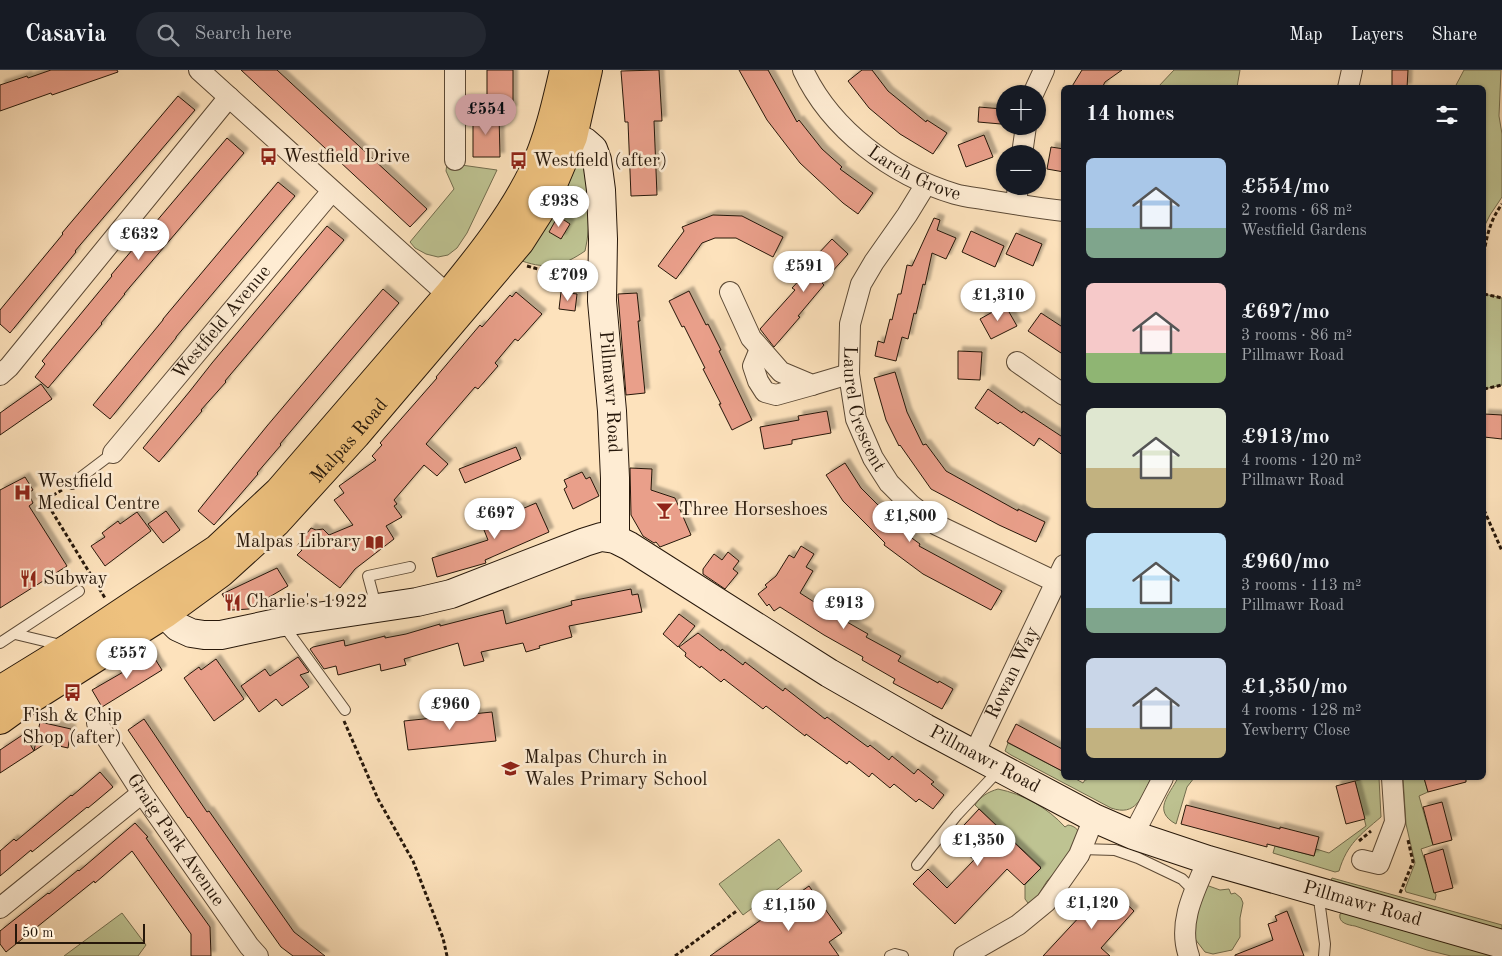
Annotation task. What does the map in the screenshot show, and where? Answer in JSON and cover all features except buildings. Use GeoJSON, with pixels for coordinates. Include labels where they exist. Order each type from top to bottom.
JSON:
{"type":"FeatureCollection","features":[{"type":"Feature","properties":{"kind":"main road","name":"Malpas Road"},"geometry":{"type":"LineString","coordinates":[[0,720],[170,601],[217,549],[279,491],[448,295],[508,216],[533,172],[551,124],[564,70]]}},
{"type":"Feature","properties":{"kind":"main road","name":"Malpas Road"},"geometry":{"type":"LineString","coordinates":[[0,690],[70,647],[170,601],[221,573],[276,524],[333,462],[471,302],[520,242],[545,203],[573,137],[588,70]]}},
{"type":"Feature","properties":{"kind":"street"},"geometry":{"type":"LineString","coordinates":[[199,70],[448,295]]}},
{"type":"Feature","properties":{"kind":"street"},"geometry":{"type":"LineString","coordinates":[[455,70],[455,160]]}},
{"type":"Feature","properties":{"kind":"street","name":"Larch Grove"},"geometry":{"type":"LineString","coordinates":[[803,70],[808,82],[828,111],[883,161],[926,184],[957,195],[996,195]]}},
{"type":"Feature","properties":{"kind":"street"},"geometry":{"type":"LineString","coordinates":[[1037,85],[1044,70]]}},
{"type":"Feature","properties":{"kind":"street"},"geometry":{"type":"LineString","coordinates":[[1349,85],[1352,70]]}},
{"type":"Feature","properties":{"kind":"street"},"geometry":{"type":"LineString","coordinates":[[0,375],[16,360],[229,97]]}},
{"type":"Feature","properties":{"kind":"street","name":"Pillmawr Road"},"geometry":{"type":"LineString","coordinates":[[573,137],[585,142],[593,149],[601,190],[603,239],[602,301],[612,412],[615,539],[686,581],[829,673],[925,728],[1094,818],[1133,834],[1208,860],[1502,944]]}},
{"type":"Feature","properties":{"kind":"street","name":"Laurel Crescent"},"geometry":{"type":"LineString","coordinates":[[926,184],[861,284],[850,324],[849,374],[856,419],[873,458],[889,483],[911,505],[937,525],[1060,574]]}},
{"type":"Feature","properties":{"kind":"street","name":"Westfield Avenue"},"geometry":{"type":"LineString","coordinates":[[113,453],[332,191]]}},
{"type":"Feature","properties":{"kind":"street","name":"Larch Grove"},"geometry":{"type":"LineString","coordinates":[[1017,195],[1061,210]]}},
{"type":"Feature","properties":{"kind":"street"},"geometry":{"type":"LineString","coordinates":[[730,292],[750,338],[781,372],[812,385],[849,374]]}},
{"type":"Feature","properties":{"kind":"street"},"geometry":{"type":"LineString","coordinates":[[1017,362],[1061,393]]}},
{"type":"Feature","properties":{"kind":"street"},"geometry":{"type":"LineString","coordinates":[[170,601],[178,627],[191,633],[221,635],[285,622],[451,594],[585,542],[601,537],[615,539]]}},
{"type":"Feature","properties":{"kind":"street","name":"Rowan Way"},"geometry":{"type":"LineString","coordinates":[[974,754],[1060,574]]}},
{"type":"Feature","properties":{"kind":"street","name":"Graig Park Avenue"},"geometry":{"type":"LineString","coordinates":[[97,722],[142,793],[250,953]]}},
{"type":"Feature","properties":{"kind":"street"},"geometry":{"type":"LineString","coordinates":[[1133,834],[1162,780]]}},
{"type":"Feature","properties":{"kind":"street"},"geometry":{"type":"LineString","coordinates":[[1359,851],[1379,864],[1396,822],[1392,780]]}},
{"type":"Feature","properties":{"kind":"street"},"geometry":{"type":"LineString","coordinates":[[0,908],[142,793]]}},
{"type":"Feature","properties":{"kind":"street"},"geometry":{"type":"LineString","coordinates":[[964,956],[1018,925],[1046,902],[1079,855],[1094,818]]}},
{"type":"Feature","properties":{"kind":"street"},"geometry":{"type":"LineString","coordinates":[[1190,956],[1187,949],[1185,921],[1208,860]]}},
{"type":"Feature","properties":{"kind":"lane"},"geometry":{"type":"LineString","coordinates":[[72,484],[113,453]]}},
{"type":"Feature","properties":{"kind":"lane"},"geometry":{"type":"LineString","coordinates":[[377,608],[368,576],[410,567]]}},
{"type":"Feature","properties":{"kind":"lane"},"geometry":{"type":"LineString","coordinates":[[0,643],[80,591]]}},
{"type":"Feature","properties":{"kind":"lane"},"geometry":{"type":"LineString","coordinates":[[285,622],[287,630],[344,714]]}},
{"type":"Feature","properties":{"kind":"lane"},"geometry":{"type":"LineString","coordinates":[[14,634],[70,647]]}},
{"type":"Feature","properties":{"kind":"lane"},"geometry":{"type":"LineString","coordinates":[[917,865],[957,815],[1001,768]]}},
{"type":"Feature","properties":{"kind":"lane"},"geometry":{"type":"LineString","coordinates":[[1082,849],[1115,850],[1138,858],[1182,879],[1196,893]]}},
{"type":"Feature","properties":{"kind":"lane"},"geometry":{"type":"LineString","coordinates":[[1318,892],[1325,944],[1324,956]]}},
{"type":"Feature","properties":{"kind":"lane"},"geometry":{"type":"LineString","coordinates":[[890,956],[895,954],[903,956]]}},
{"type":"Feature","properties":{"kind":"path"},"geometry":{"type":"LineString","coordinates":[[1486,240],[1494,214],[1502,204]]}},
{"type":"Feature","properties":{"kind":"path"},"geometry":{"type":"LineString","coordinates":[[521,264],[547,272],[567,270],[586,260],[603,239]]}},
{"type":"Feature","properties":{"kind":"path"},"geometry":{"type":"LineString","coordinates":[[1486,294],[1502,298]]}},
{"type":"Feature","properties":{"kind":"path"},"geometry":{"type":"LineString","coordinates":[[1486,389],[1502,385]]}},
{"type":"Feature","properties":{"kind":"path"},"geometry":{"type":"LineString","coordinates":[[72,484],[45,500],[108,602]]}},
{"type":"Feature","properties":{"kind":"path"},"geometry":{"type":"LineString","coordinates":[[1486,515],[1502,552]]}},
{"type":"Feature","properties":{"kind":"path"},"geometry":{"type":"LineString","coordinates":[[344,714],[378,799],[413,861],[443,938],[447,956]]}},
{"type":"Feature","properties":{"kind":"path"},"geometry":{"type":"LineString","coordinates":[[1359,851],[1377,826]]}},
{"type":"Feature","properties":{"kind":"path"},"geometry":{"type":"LineString","coordinates":[[1400,894],[1413,862],[1408,838]]}},
{"type":"Feature","properties":{"kind":"path"},"geometry":{"type":"LineString","coordinates":[[675,956],[738,910]]}},
{"type":"Feature","properties":{"kind":"green space"},"geometry":{"type":"Polygon","coordinates":[[[1174,70],[1240,70],[1237,85],[1160,85],[1174,70]]]}},
{"type":"Feature","properties":{"kind":"green space"},"geometry":{"type":"Polygon","coordinates":[[[1464,70],[1501,70],[1499,116],[1502,134],[1502,197],[1486,223],[1486,85],[1456,85],[1464,70]]]}},
{"type":"Feature","properties":{"kind":"green space"},"geometry":{"type":"Polygon","coordinates":[[[578,157],[585,160],[588,194],[589,217],[585,251],[570,260],[555,265],[531,264],[522,261],[540,236],[578,157]]]}},
{"type":"Feature","properties":{"kind":"green space"},"geometry":{"type":"Polygon","coordinates":[[[447,163],[497,170],[467,233],[457,248],[448,255],[438,257],[426,254],[415,248],[410,242],[454,189],[446,171],[447,163]]]}},
{"type":"Feature","properties":{"kind":"green space"},"geometry":{"type":"Polygon","coordinates":[[[1486,294],[1502,298],[1502,385],[1486,389],[1486,294]]]}},
{"type":"Feature","properties":{"kind":"green space"},"geometry":{"type":"Polygon","coordinates":[[[1008,743],[1061,770],[1061,780],[1078,780],[1083,783],[1085,780],[1150,780],[1137,804],[1127,810],[1120,810],[1111,808],[1005,751],[1008,743]]]}},
{"type":"Feature","properties":{"kind":"green space"},"geometry":{"type":"Polygon","coordinates":[[[1177,780],[1192,780],[1187,787],[1176,824],[1165,814],[1164,808],[1167,797],[1177,780]]]}},
{"type":"Feature","properties":{"kind":"green space"},"geometry":{"type":"Polygon","coordinates":[[[1379,780],[1381,817],[1350,847],[1339,871],[1335,872],[1273,853],[1275,846],[1314,856],[1316,849],[1329,853],[1366,826],[1355,781],[1379,780]]]}},
{"type":"Feature","properties":{"kind":"green space"},"geometry":{"type":"Polygon","coordinates":[[[1403,780],[1425,780],[1428,792],[1419,796],[1433,845],[1421,849],[1436,895],[1435,900],[1406,892],[1405,889],[1415,863],[1406,824],[1403,780]]]}},
{"type":"Feature","properties":{"kind":"green space"},"geometry":{"type":"Polygon","coordinates":[[[998,789],[1026,798],[1043,808],[1065,827],[1068,825],[1075,828],[1082,838],[1047,881],[1035,900],[1028,903],[1025,899],[1025,885],[1041,867],[975,805],[985,795],[998,789]]]}},
{"type":"Feature","properties":{"kind":"green space"},"geometry":{"type":"Polygon","coordinates":[[[779,839],[802,871],[743,915],[719,884],[779,839]]]}},
{"type":"Feature","properties":{"kind":"green space"},"geometry":{"type":"Polygon","coordinates":[[[1332,878],[1502,925],[1502,931],[1330,883],[1332,878]]]}},
{"type":"Feature","properties":{"kind":"green space"},"geometry":{"type":"Polygon","coordinates":[[[1206,885],[1220,890],[1229,889],[1231,894],[1235,893],[1241,898],[1243,903],[1240,918],[1240,937],[1232,950],[1213,954],[1205,952],[1195,939],[1193,920],[1206,885]]]}},
{"type":"Feature","properties":{"kind":"green space"},"geometry":{"type":"Polygon","coordinates":[[[1346,910],[1502,956],[1451,956],[1427,950],[1344,923],[1341,920],[1340,914],[1346,910]]]}},
{"type":"Feature","properties":{"kind":"green space"},"geometry":{"type":"Polygon","coordinates":[[[122,913],[146,945],[138,956],[64,956],[122,913]]]}},
{"type":"Feature","properties":{"kind":"place","name":"Westfield Drive"},"geometry":{"type":"Point","coordinates":[269,157]}},
{"type":"Feature","properties":{"kind":"place","name":"Westfield (after)"},"geometry":{"type":"Point","coordinates":[519,161]}},
{"type":"Feature","properties":{"kind":"place","name":"Westfield Medical Centre"},"geometry":{"type":"Point","coordinates":[23,493]}},
{"type":"Feature","properties":{"kind":"place","name":"Three Horseshoes"},"geometry":{"type":"Point","coordinates":[665,510]}},
{"type":"Feature","properties":{"kind":"place","name":"Malpas Library"},"geometry":{"type":"Point","coordinates":[375,542]}},
{"type":"Feature","properties":{"kind":"place","name":"Subway"},"geometry":{"type":"Point","coordinates":[29,579]}},
{"type":"Feature","properties":{"kind":"place","name":"Charlie's 1922"},"geometry":{"type":"Point","coordinates":[232,602]}},
{"type":"Feature","properties":{"kind":"place","name":"Fish & Chip Shop (after)"},"geometry":{"type":"Point","coordinates":[72,693]}},
{"type":"Feature","properties":{"kind":"place","name":"Malpas Church in Wales Primary School"},"geometry":{"type":"Point","coordinates":[510,769]}}]}
